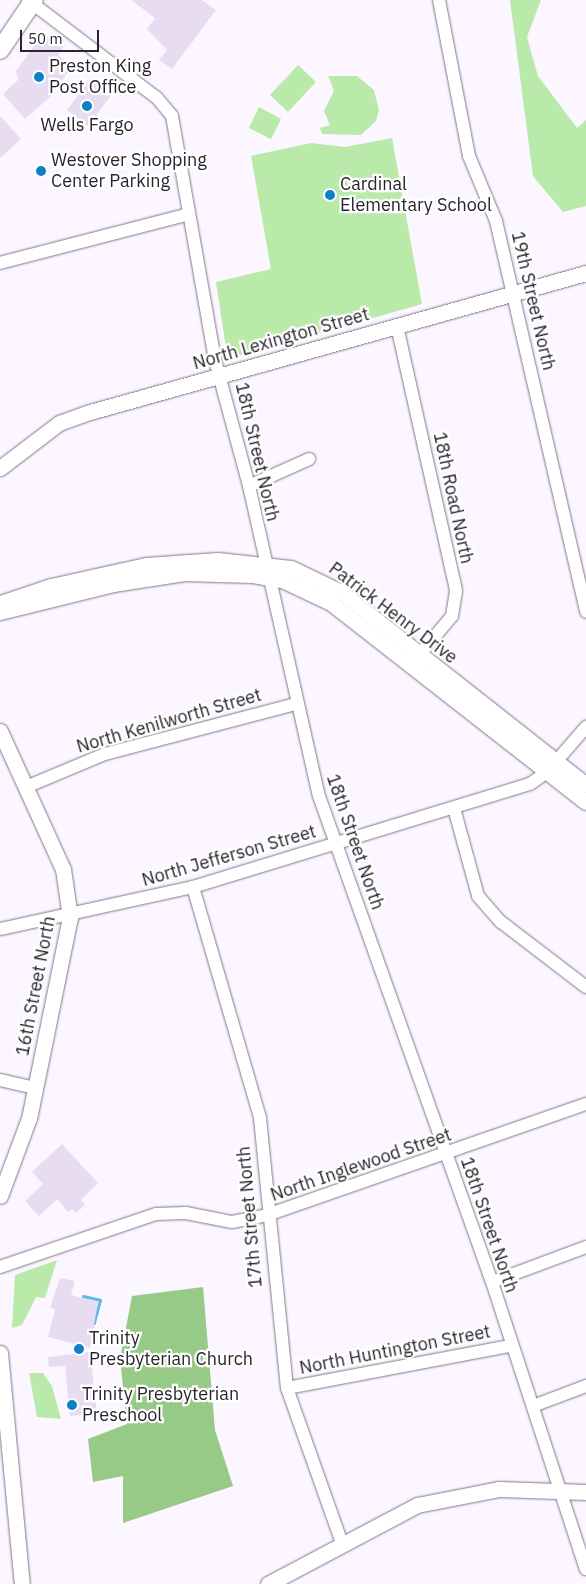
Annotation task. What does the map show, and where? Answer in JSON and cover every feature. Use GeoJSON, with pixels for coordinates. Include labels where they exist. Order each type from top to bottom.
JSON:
{"type":"FeatureCollection","features":[{"type":"Feature","properties":{"kind":"main road"},"geometry":{"type":"LineString","coordinates":[[0,50],[31,1]]}},
{"type":"Feature","properties":{"kind":"street","name":"19th Street North"},"geometry":{"type":"LineString","coordinates":[[439,0],[469,156],[496,221],[586,612]]}},
{"type":"Feature","properties":{"kind":"street","name":"18th Street North"},"geometry":{"type":"LineString","coordinates":[[31,1],[167,107],[220,375],[249,486],[295,704],[336,843],[492,1282],[510,1346],[533,1406],[586,1569]]}},
{"type":"Feature","properties":{"kind":"street"},"geometry":{"type":"LineString","coordinates":[[0,263],[189,214]]}},
{"type":"Feature","properties":{"kind":"street","name":"North Lexington Street"},"geometry":{"type":"LineString","coordinates":[[0,468],[58,424],[220,375],[586,273]]}},
{"type":"Feature","properties":{"kind":"street","name":"18th Road North"},"geometry":{"type":"LineString","coordinates":[[397,326],[456,591],[452,616],[415,660]]}},
{"type":"Feature","properties":{"kind":"street"},"geometry":{"type":"LineString","coordinates":[[249,486],[309,458]]}},
{"type":"Feature","properties":{"kind":"street","name":"Patrick Henry Drive"},"geometry":{"type":"LineString","coordinates":[[0,604],[52,586],[146,565],[218,560],[266,570],[331,603],[415,660],[552,766],[586,785]]}},
{"type":"Feature","properties":{"kind":"street","name":"Patrick Henry Drive"},"geometry":{"type":"LineString","coordinates":[[0,612],[148,578],[266,570]]}},
{"type":"Feature","properties":{"kind":"street","name":"North Kenilworth Street"},"geometry":{"type":"LineString","coordinates":[[26,787],[105,754],[295,704]]}},
{"type":"Feature","properties":{"kind":"street","name":"North Jefferson Street"},"geometry":{"type":"LineString","coordinates":[[0,930],[70,917],[193,887],[530,784],[552,766],[586,727]]}},
{"type":"Feature","properties":{"kind":"street","name":"16th Street North"},"geometry":{"type":"LineString","coordinates":[[0,731],[63,869],[70,917],[36,1088],[0,1196]]}},
{"type":"Feature","properties":{"kind":"street","name":"Patrick Henry Drive"},"geometry":{"type":"LineString","coordinates":[[552,766],[586,802]]}},
{"type":"Feature","properties":{"kind":"street"},"geometry":{"type":"LineString","coordinates":[[454,808],[478,896],[501,922],[586,987]]}},
{"type":"Feature","properties":{"kind":"street","name":"17th Street North"},"geometry":{"type":"LineString","coordinates":[[193,887],[260,1118],[267,1215],[287,1388],[342,1543]]}},
{"type":"Feature","properties":{"kind":"street"},"geometry":{"type":"LineString","coordinates":[[0,1080],[36,1088]]}},
{"type":"Feature","properties":{"kind":"street","name":"North Inglewood Street"},"geometry":{"type":"LineString","coordinates":[[0,1268],[156,1214],[186,1213],[232,1222],[267,1215],[446,1155],[586,1104]]}},
{"type":"Feature","properties":{"kind":"street"},"geometry":{"type":"LineString","coordinates":[[492,1282],[586,1247]]}},
{"type":"Feature","properties":{"kind":"street","name":"North Huntington Street"},"geometry":{"type":"LineString","coordinates":[[287,1388],[510,1346]]}},
{"type":"Feature","properties":{"kind":"street"},"geometry":{"type":"LineString","coordinates":[[0,1353],[22,1584]]}},
{"type":"Feature","properties":{"kind":"street"},"geometry":{"type":"LineString","coordinates":[[533,1406],[586,1386]]}},
{"type":"Feature","properties":{"kind":"street"},"geometry":{"type":"LineString","coordinates":[[268,1584],[342,1543],[417,1505],[463,1494],[561,1489],[586,1492]]}},
{"type":"Feature","properties":{"kind":"green space"},"geometry":{"type":"Polygon","coordinates":[[[510,0],[541,0],[527,37],[538,76],[577,128],[586,120],[586,206],[563,212],[533,176],[510,0]]]}},
{"type":"Feature","properties":{"kind":"green space"},"geometry":{"type":"Polygon","coordinates":[[[298,65],[316,82],[288,112],[270,95],[298,65]]]}},
{"type":"Feature","properties":{"kind":"green space"},"geometry":{"type":"Polygon","coordinates":[[[328,76],[357,76],[374,90],[379,110],[376,121],[361,135],[322,134],[320,128],[330,125],[324,111],[334,91],[328,76]]]}},
{"type":"Feature","properties":{"kind":"green space"},"geometry":{"type":"Polygon","coordinates":[[[259,107],[281,119],[271,139],[249,128],[259,107]]]}},
{"type":"Feature","properties":{"kind":"green space"},"geometry":{"type":"Polygon","coordinates":[[[392,138],[422,304],[231,358],[227,355],[216,282],[271,269],[251,156],[311,143],[345,147],[392,138]]]}},
{"type":"Feature","properties":{"kind":"green space"},"geometry":{"type":"Polygon","coordinates":[[[57,1260],[45,1298],[36,1297],[22,1325],[12,1328],[15,1275],[57,1260]]]}},
{"type":"Feature","properties":{"kind":"green space"},"geometry":{"type":"Polygon","coordinates":[[[203,1287],[215,1430],[233,1486],[123,1523],[123,1476],[93,1482],[88,1439],[127,1424],[120,1359],[132,1296],[203,1287]]]}},
{"type":"Feature","properties":{"kind":"green space"},"geometry":{"type":"Polygon","coordinates":[[[29,1373],[43,1373],[52,1386],[61,1419],[37,1417],[29,1373]]]}},
{"type":"Feature","properties":{"kind":"building"},"geometry":{"type":"Polygon","coordinates":[[[131,0],[202,0],[216,10],[172,69],[159,60],[167,50],[147,29],[155,18],[131,0]]]}},
{"type":"Feature","properties":{"kind":"building","name":"Preston King Post Office"},"geometry":{"type":"Polygon","coordinates":[[[42,35],[64,46],[58,55],[72,66],[51,96],[25,119],[3,94],[18,80],[16,71],[42,35]]]}},
{"type":"Feature","properties":{"kind":"building","name":"Wells Fargo"},"geometry":{"type":"Polygon","coordinates":[[[90,79],[112,94],[88,126],[67,110],[90,79]]]}},
{"type":"Feature","properties":{"kind":"building"},"geometry":{"type":"Polygon","coordinates":[[[0,116],[21,139],[0,158],[0,116]]]}},
{"type":"Feature","properties":{"kind":"building"},"geometry":{"type":"Polygon","coordinates":[[[62,1144],[98,1183],[81,1200],[85,1205],[76,1213],[72,1209],[68,1212],[57,1199],[39,1216],[25,1201],[43,1184],[32,1172],[62,1144]]]}},
{"type":"Feature","properties":{"kind":"building"},"geometry":{"type":"Polygon","coordinates":[[[60,1278],[75,1281],[71,1295],[98,1302],[90,1348],[48,1337],[55,1309],[50,1308],[60,1278]]]}},
{"type":"Feature","properties":{"kind":"building"},"geometry":{"type":"Polygon","coordinates":[[[90,1352],[97,1413],[70,1416],[65,1366],[49,1367],[48,1357],[90,1352]]]}},
{"type":"Feature","properties":{"kind":"waterway"},"geometry":{"type":"LineString","coordinates":[[83,1296],[100,1300],[94,1323]]}},
{"type":"Feature","properties":{"kind":"place","name":"Preston King Post Office"},"geometry":{"type":"Point","coordinates":[39,77]}},
{"type":"Feature","properties":{"kind":"place","name":"Wells Fargo"},"geometry":{"type":"Point","coordinates":[87,106]}},
{"type":"Feature","properties":{"kind":"place","name":"Westover Shopping Center Parking"},"geometry":{"type":"Point","coordinates":[41,171]}},
{"type":"Feature","properties":{"kind":"place","name":"Cardinal Elementary School"},"geometry":{"type":"Point","coordinates":[330,195]}},
{"type":"Feature","properties":{"kind":"place","name":"Trinity Presbyterian Church"},"geometry":{"type":"Point","coordinates":[79,1349]}},
{"type":"Feature","properties":{"kind":"place","name":"Trinity Presbyterian Preschool"},"geometry":{"type":"Point","coordinates":[72,1405]}}]}
